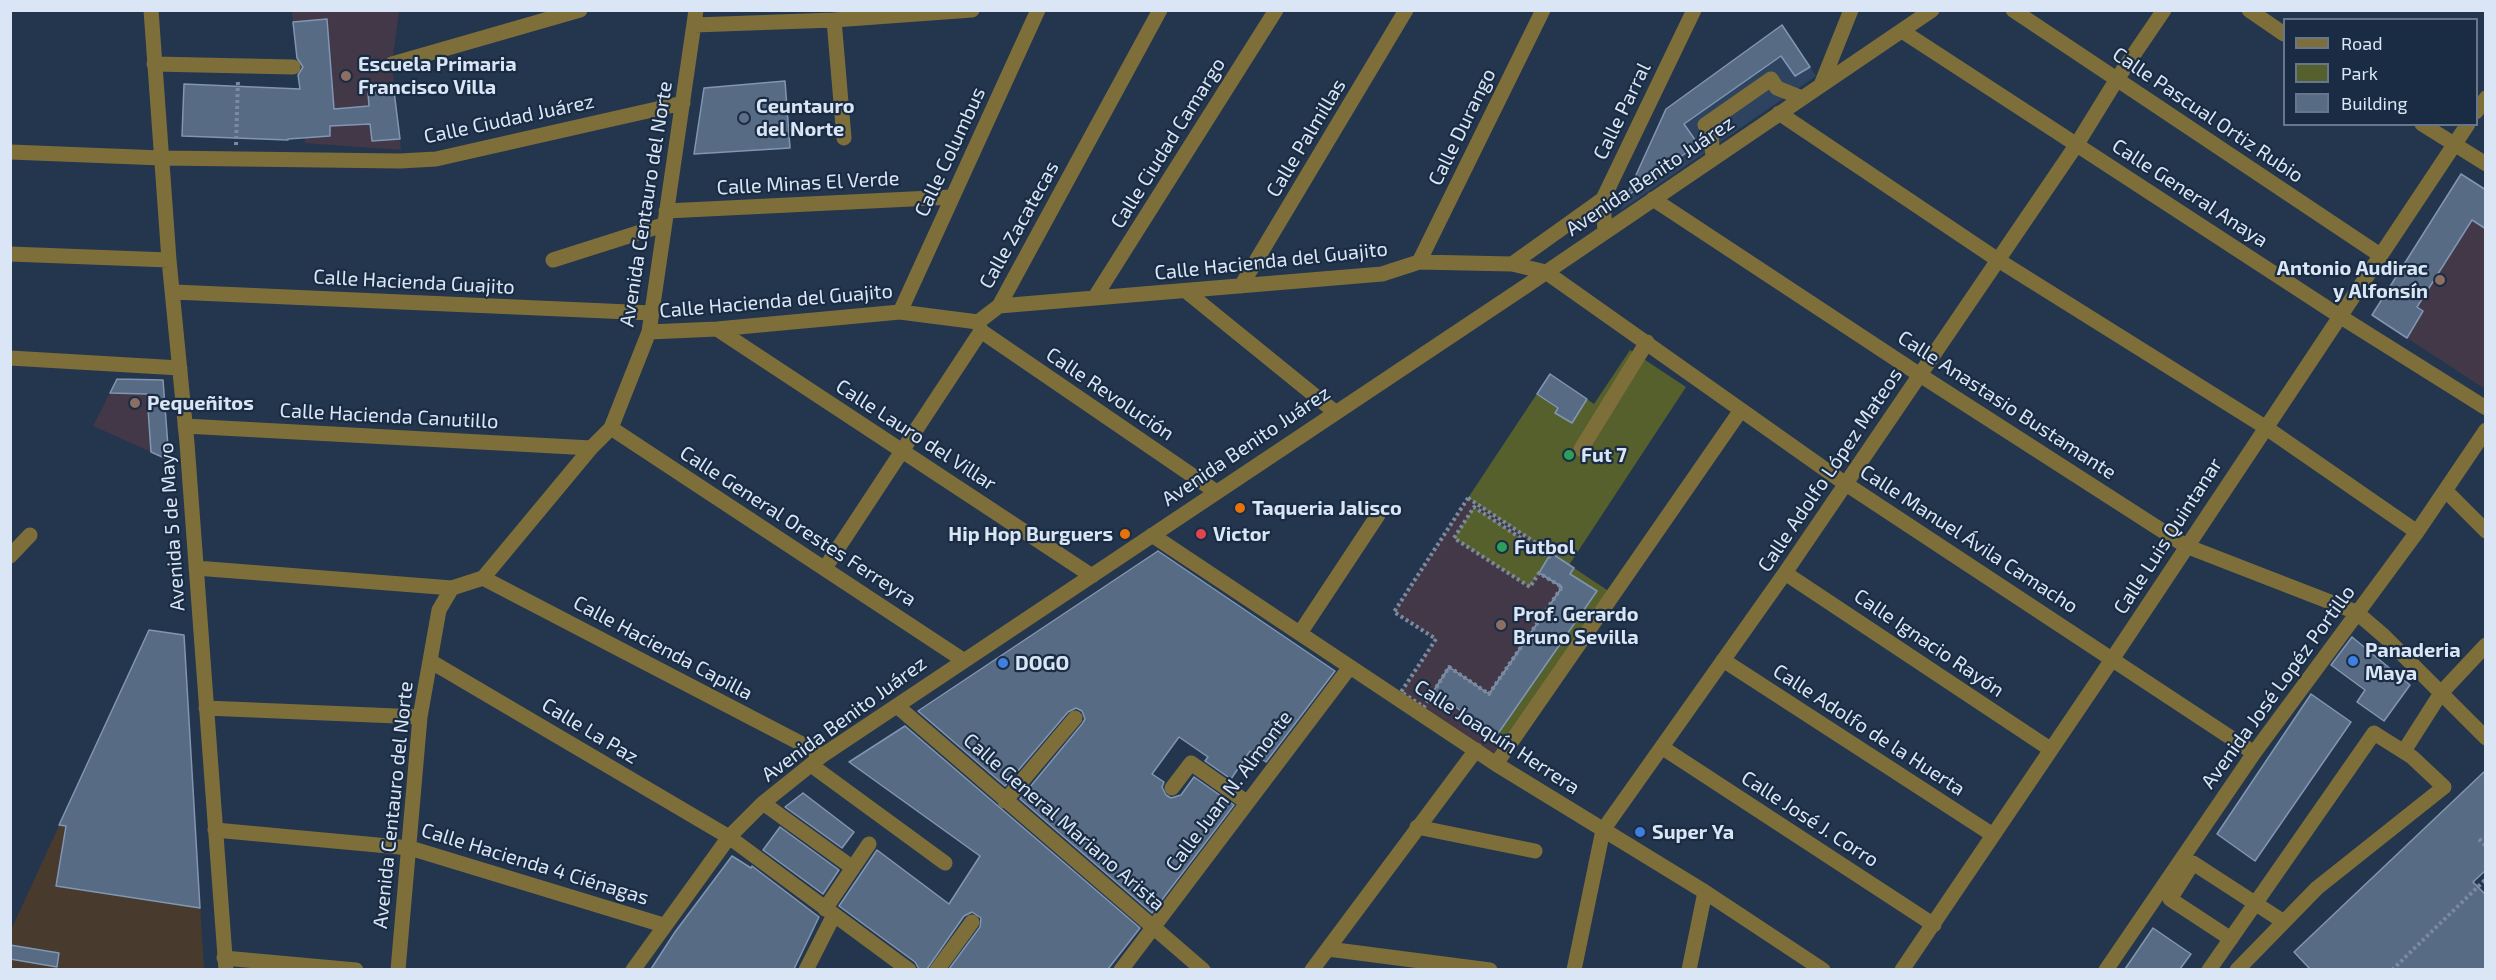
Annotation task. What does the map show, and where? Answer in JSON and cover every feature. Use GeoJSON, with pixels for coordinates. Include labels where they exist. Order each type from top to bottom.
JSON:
{"type":"FeatureCollection","features":[{"type":"Feature","properties":{"kind":"street","name":"Avenida 5 de Mayo"},"geometry":{"type":"LineString","coordinates":[[151,10],[225,964]]}},
{"type":"Feature","properties":{"kind":"street"},"geometry":{"type":"LineString","coordinates":[[392,64],[580,10]]}},
{"type":"Feature","properties":{"kind":"street"},"geometry":{"type":"LineString","coordinates":[[695,18],[834,20],[876,14],[972,10]]}},
{"type":"Feature","properties":{"kind":"street","name":"Calle Columbus"},"geometry":{"type":"LineString","coordinates":[[900,312],[1038,10]]}},
{"type":"Feature","properties":{"kind":"street","name":"Calle Zacatecas"},"geometry":{"type":"LineString","coordinates":[[825,568],[902,451],[979,326],[999,306],[1160,10]]}},
{"type":"Feature","properties":{"kind":"street","name":"Calle Ciudad Camargo"},"geometry":{"type":"LineString","coordinates":[[1095,297],[1276,10]]}},
{"type":"Feature","properties":{"kind":"street","name":"Calle Palmillas"},"geometry":{"type":"LineString","coordinates":[[1241,286],[1406,10]]}},
{"type":"Feature","properties":{"kind":"street","name":"Calle Durango"},"geometry":{"type":"LineString","coordinates":[[1419,262],[1543,10]]}},
{"type":"Feature","properties":{"kind":"street","name":"Calle Parral"},"geometry":{"type":"LineString","coordinates":[[1605,232],[1603,199],[1694,10]]}},
{"type":"Feature","properties":{"kind":"street"},"geometry":{"type":"LineString","coordinates":[[1821,85],[1851,10]]}},
{"type":"Feature","properties":{"kind":"street","name":"Avenida Benito Juárez"},"geometry":{"type":"LineString","coordinates":[[633,969],[729,837],[763,803],[817,760],[1215,491],[1546,272],[1932,10]]}},
{"type":"Feature","properties":{"kind":"street","name":"Calle Pascual Ortiz Rubio"},"geometry":{"type":"LineString","coordinates":[[2013,10],[2380,255]]}},
{"type":"Feature","properties":{"kind":"street","name":"Calle Adolfo López Mateos"},"geometry":{"type":"LineString","coordinates":[[1575,969],[1603,830],[1663,748],[1846,484],[2077,144],[2163,10]]}},
{"type":"Feature","properties":{"kind":"street"},"geometry":{"type":"LineString","coordinates":[[2248,10],[2283,33]]}},
{"type":"Feature","properties":{"kind":"street","name":"Avenida Centauro del Norte"},"geometry":{"type":"LineString","coordinates":[[483,578],[610,428],[649,333],[695,18]]}},
{"type":"Feature","properties":{"kind":"street"},"geometry":{"type":"LineString","coordinates":[[834,20],[844,138]]}},
{"type":"Feature","properties":{"kind":"street","name":"Calle General Anaya"},"geometry":{"type":"LineString","coordinates":[[1902,31],[2341,317],[2486,408]]}},
{"type":"Feature","properties":{"kind":"street"},"geometry":{"type":"LineString","coordinates":[[154,64],[239,64],[293,67]]}},
{"type":"Feature","properties":{"kind":"street"},"geometry":{"type":"LineString","coordinates":[[1713,158],[1711,134],[1706,124],[1771,80],[1777,88],[1802,98]]}},
{"type":"Feature","properties":{"kind":"street","name":"Calle Ciudad Juárez"},"geometry":{"type":"LineString","coordinates":[[10,152],[162,158],[236,157],[400,161],[436,159],[683,103]]}},
{"type":"Feature","properties":{"kind":"street"},"geometry":{"type":"LineString","coordinates":[[1779,113],[1998,260],[2265,427],[2417,532]]}},
{"type":"Feature","properties":{"kind":"street"},"geometry":{"type":"LineString","coordinates":[[2425,126],[2486,164]]}},
{"type":"Feature","properties":{"kind":"street","name":"Calle Luis Quintanar"},"geometry":{"type":"LineString","coordinates":[[1902,969],[2113,658],[2467,126]]}},
{"type":"Feature","properties":{"kind":"street","name":"Calle Minas El Verde"},"geometry":{"type":"LineString","coordinates":[[553,260],[665,218],[952,197]]}},
{"type":"Feature","properties":{"kind":"street"},"geometry":{"type":"LineString","coordinates":[[1512,264],[1603,199]]}},
{"type":"Feature","properties":{"kind":"street","name":"Calle Anastasio Bustamante"},"geometry":{"type":"LineString","coordinates":[[1653,199],[1920,375],[2186,546],[2356,612],[2384,636],[2486,738]]}},
{"type":"Feature","properties":{"kind":"street"},"geometry":{"type":"LineString","coordinates":[[10,254],[169,260]]}},
{"type":"Feature","properties":{"kind":"street","name":"Calle Hacienda del Guajito"},"geometry":{"type":"LineString","coordinates":[[999,306],[1382,274],[1419,262],[1512,264],[1546,272]]}},
{"type":"Feature","properties":{"kind":"street","name":"Calle Manuel Ávila Camacho"},"geometry":{"type":"LineString","coordinates":[[1546,272],[1846,484],[2254,753]]}},
{"type":"Feature","properties":{"kind":"street","name":"Calle Hacienda Guajito"},"geometry":{"type":"LineString","coordinates":[[174,292],[652,313]]}},
{"type":"Feature","properties":{"kind":"street"},"geometry":{"type":"LineString","coordinates":[[1186,292],[1335,412]]}},
{"type":"Feature","properties":{"kind":"street","name":"Calle Hacienda del Guajito"},"geometry":{"type":"LineString","coordinates":[[649,333],[900,312],[979,326]]}},
{"type":"Feature","properties":{"kind":"street","name":"Calle Revolución"},"geometry":{"type":"LineString","coordinates":[[979,326],[1215,491]]}},
{"type":"Feature","properties":{"kind":"street","name":"Calle Lauro del Villar"},"geometry":{"type":"LineString","coordinates":[[717,329],[1092,576]]}},
{"type":"Feature","properties":{"kind":"street"},"geometry":{"type":"LineString","coordinates":[[1581,449],[1647,342]]}},
{"type":"Feature","properties":{"kind":"street"},"geometry":{"type":"LineString","coordinates":[[10,358],[180,368]]}},
{"type":"Feature","properties":{"kind":"street"},"geometry":{"type":"LineString","coordinates":[[1496,765],[1741,410]]}},
{"type":"Feature","properties":{"kind":"street","name":"Calle Hacienda Canutillo"},"geometry":{"type":"LineString","coordinates":[[185,426],[591,448]]}},
{"type":"Feature","properties":{"kind":"street","name":"Calle General Orestes Ferreyra"},"geometry":{"type":"LineString","coordinates":[[610,428],[963,660]]}},
{"type":"Feature","properties":{"kind":"street","name":"Avenida José Lopéz Portillo"},"geometry":{"type":"LineString","coordinates":[[2106,969],[2254,753],[2417,532],[2486,430]]}},
{"type":"Feature","properties":{"kind":"street"},"geometry":{"type":"LineString","coordinates":[[2446,491],[2486,531]]}},
{"type":"Feature","properties":{"kind":"street"},"geometry":{"type":"LineString","coordinates":[[1300,633],[1378,515]]}},
{"type":"Feature","properties":{"kind":"street"},"geometry":{"type":"LineString","coordinates":[[10,556],[30,535]]}},
{"type":"Feature","properties":{"kind":"street","name":"Calle Joaquín Herrera"},"geometry":{"type":"LineString","coordinates":[[1152,535],[1496,765],[1705,891],[1808,965],[1823,969]]}},
{"type":"Feature","properties":{"kind":"street"},"geometry":{"type":"LineString","coordinates":[[196,568],[452,588],[483,578]]}},
{"type":"Feature","properties":{"kind":"street","name":"Calle Ignacio Rayón"},"geometry":{"type":"LineString","coordinates":[[1785,573],[2050,749]]}},
{"type":"Feature","properties":{"kind":"street","name":"Calle Hacienda Capilla"},"geometry":{"type":"LineString","coordinates":[[483,578],[817,760],[945,863]]}},
{"type":"Feature","properties":{"kind":"street","name":"Avenida Centauro del Norte"},"geometry":{"type":"LineString","coordinates":[[398,969],[420,717],[439,610],[452,588]]}},
{"type":"Feature","properties":{"kind":"street"},"geometry":{"type":"LineString","coordinates":[[2404,751],[2441,693],[2486,645]]}},
{"type":"Feature","properties":{"kind":"street","name":"Calle Adolfo de la Huerta"},"geometry":{"type":"LineString","coordinates":[[1723,660],[1993,835]]}},
{"type":"Feature","properties":{"kind":"street","name":"Calle La Paz"},"geometry":{"type":"LineString","coordinates":[[430,661],[729,837],[909,969]]}},
{"type":"Feature","properties":{"kind":"street","name":"Calle Juan N. Almonte"},"geometry":{"type":"LineString","coordinates":[[1121,969],[1350,667]]}},
{"type":"Feature","properties":{"kind":"street","name":"Calle General Mariano Arista"},"geometry":{"type":"LineString","coordinates":[[897,706],[1203,969]]}},
{"type":"Feature","properties":{"kind":"street"},"geometry":{"type":"LineString","coordinates":[[206,708],[420,717]]}},
{"type":"Feature","properties":{"kind":"street"},"geometry":{"type":"LineString","coordinates":[[1005,801],[1075,718]]}},
{"type":"Feature","properties":{"kind":"street"},"geometry":{"type":"LineString","coordinates":[[2209,969],[2374,733],[2412,757],[2444,787],[2317,888],[2237,969]]}},
{"type":"Feature","properties":{"kind":"street","name":"Calle José J. Corro"},"geometry":{"type":"LineString","coordinates":[[1663,748],[1934,925]]}},
{"type":"Feature","properties":{"kind":"street"},"geometry":{"type":"LineString","coordinates":[[1312,969],[1476,750]]}},
{"type":"Feature","properties":{"kind":"street"},"geometry":{"type":"LineString","coordinates":[[1172,789],[1191,763],[1242,799]]}},
{"type":"Feature","properties":{"kind":"street"},"geometry":{"type":"LineString","coordinates":[[763,803],[853,868]]}},
{"type":"Feature","properties":{"kind":"street"},"geometry":{"type":"LineString","coordinates":[[1418,827],[1535,851]]}},
{"type":"Feature","properties":{"kind":"street","name":"Calle Hacienda 4 Ciénagas"},"geometry":{"type":"LineString","coordinates":[[215,830],[410,848],[663,925]]}},
{"type":"Feature","properties":{"kind":"street"},"geometry":{"type":"LineString","coordinates":[[806,969],[829,912],[869,844]]}},
{"type":"Feature","properties":{"kind":"street"},"geometry":{"type":"LineString","coordinates":[[2231,939],[2170,899],[2193,863],[2284,922]]}},
{"type":"Feature","properties":{"kind":"street"},"geometry":{"type":"LineString","coordinates":[[1689,969],[1705,891]]}},
{"type":"Feature","properties":{"kind":"street"},"geometry":{"type":"LineString","coordinates":[[937,969],[972,922]]}},
{"type":"Feature","properties":{"kind":"street"},"geometry":{"type":"LineString","coordinates":[[1328,949],[1490,969]]}},
{"type":"Feature","properties":{"kind":"street"},"geometry":{"type":"LineString","coordinates":[[225,964],[356,969]]}},
{"type":"Feature","properties":{"kind":"path"},"geometry":{"type":"LineString","coordinates":[[236,157],[239,64]]}},
{"type":"Feature","properties":{"kind":"path"},"geometry":{"type":"LineString","coordinates":[[1468,498],[1551,553],[1549,557],[1474,507],[1454,538],[1530,587],[1539,573],[1562,587],[1489,694],[1449,668],[1424,707],[1401,692],[1436,639],[1394,612],[1468,498]]}},
{"type":"Feature","properties":{"kind":"path"},"geometry":{"type":"LineString","coordinates":[[2479,839],[2486,846]]}},
{"type":"Feature","properties":{"kind":"path"},"geometry":{"type":"LineString","coordinates":[[2391,969],[2486,879]]}},
{"type":"Feature","properties":{"kind":"shaded area","name":"Escuela Primaria Francisco Villa"},"geometry":{"type":"Polygon","coordinates":[[[292,11],[399,11],[392,64],[401,150],[305,143],[292,11]]]}},
{"type":"Feature","properties":{"kind":"shaded area"},"geometry":{"type":"Polygon","coordinates":[[[1782,25],[1816,76],[1620,211],[1666,109],[1782,25]]]}},
{"type":"Feature","properties":{"kind":"shaded area","name":"Antonio Audirac y Alfonsín"},"geometry":{"type":"Polygon","coordinates":[[[2461,174],[2485,190],[2485,389],[2372,315],[2461,174]]]}},
{"type":"Feature","properties":{"kind":"shaded area","name":"Pequeñitos"},"geometry":{"type":"Polygon","coordinates":[[[117,379],[163,380],[169,460],[93,426],[117,379]]]}},
{"type":"Feature","properties":{"kind":"shaded area","name":"Prof. Gerardo Bruno Sevilla"},"geometry":{"type":"Polygon","coordinates":[[[1468,498],[1610,592],[1497,756],[1401,692],[1436,639],[1394,612],[1468,498]]]}},
{"type":"Feature","properties":{"kind":"shaded area"},"geometry":{"type":"Polygon","coordinates":[[[149,630],[184,635],[204,969],[11,970],[11,930],[149,630]]]}},
{"type":"Feature","properties":{"kind":"green space","name":"Fut 7"},"geometry":{"type":"Polygon","coordinates":[[[1630,350],[1686,387],[1569,565],[1468,498],[1550,374],[1594,404],[1630,350]]]}},
{"type":"Feature","properties":{"kind":"green space","name":"Futbol"},"geometry":{"type":"Polygon","coordinates":[[[1474,507],[1549,557],[1530,587],[1454,538],[1474,507]]]}},
{"type":"Feature","properties":{"kind":"green space"},"geometry":{"type":"Polygon","coordinates":[[[1574,568],[1610,592],[1507,741],[1497,735],[1596,591],[1570,574],[1574,568]]]}},
{"type":"Feature","properties":{"kind":"building"},"geometry":{"type":"Polygon","coordinates":[[[327,19],[334,109],[369,106],[368,93],[394,91],[400,139],[372,141],[370,124],[330,126],[330,136],[288,140],[182,136],[184,84],[300,89],[298,75],[303,67],[297,58],[293,22],[327,19]]]}},
{"type":"Feature","properties":{"kind":"building"},"geometry":{"type":"Polygon","coordinates":[[[1782,25],[1810,67],[1795,76],[1781,56],[1684,124],[1698,144],[1626,197],[1666,109],[1782,25]]]}},
{"type":"Feature","properties":{"kind":"building","name":"Ceuntauro del Norte"},"geometry":{"type":"Polygon","coordinates":[[[785,81],[790,148],[694,154],[704,88],[785,81]]]}},
{"type":"Feature","properties":{"kind":"building"},"geometry":{"type":"Polygon","coordinates":[[[2461,174],[2486,190],[2486,229],[2472,220],[2417,307],[2423,311],[2407,338],[2372,315],[2461,174]]]}},
{"type":"Feature","properties":{"kind":"building"},"geometry":{"type":"Polygon","coordinates":[[[1550,374],[1587,399],[1572,423],[1555,413],[1558,408],[1537,394],[1550,374]]]}},
{"type":"Feature","properties":{"kind":"building"},"geometry":{"type":"Polygon","coordinates":[[[117,379],[163,380],[169,460],[151,452],[147,394],[110,393],[117,379]]]}},
{"type":"Feature","properties":{"kind":"building"},"geometry":{"type":"Polygon","coordinates":[[[1158,551],[1335,671],[1266,762],[1250,751],[1231,779],[1205,761],[1208,757],[1179,737],[1152,774],[1164,782],[1162,787],[1166,795],[1171,798],[1181,795],[1194,777],[1234,805],[1152,913],[1020,799],[1082,724],[1085,719],[1082,711],[1076,708],[1068,712],[1005,786],[918,711],[1158,551]]]}},
{"type":"Feature","properties":{"kind":"building"},"geometry":{"type":"Polygon","coordinates":[[[1551,553],[1574,568],[1570,574],[1597,591],[1497,735],[1433,692],[1449,667],[1489,694],[1562,587],[1539,573],[1551,553]]]}},
{"type":"Feature","properties":{"kind":"building"},"geometry":{"type":"Polygon","coordinates":[[[149,630],[184,635],[200,908],[56,886],[66,826],[59,825],[149,630]]]}},
{"type":"Feature","properties":{"kind":"building"},"geometry":{"type":"Polygon","coordinates":[[[2352,637],[2410,685],[2384,721],[2357,702],[2365,690],[2331,665],[2352,637]]]}},
{"type":"Feature","properties":{"kind":"building"},"geometry":{"type":"Polygon","coordinates":[[[2311,694],[2351,722],[2255,861],[2217,834],[2311,694]]]}},
{"type":"Feature","properties":{"kind":"building"},"geometry":{"type":"Polygon","coordinates":[[[905,726],[1140,928],[1108,969],[949,969],[980,927],[981,918],[972,912],[964,916],[927,969],[919,969],[915,962],[839,906],[877,850],[949,904],[980,856],[849,762],[905,726]]]}},
{"type":"Feature","properties":{"kind":"building"},"geometry":{"type":"Polygon","coordinates":[[[2486,770],[2486,870],[2473,882],[2486,895],[2486,969],[2310,969],[2294,952],[2486,770]]]}},
{"type":"Feature","properties":{"kind":"building"},"geometry":{"type":"Polygon","coordinates":[[[803,793],[854,832],[842,848],[785,807],[803,793]]]}},
{"type":"Feature","properties":{"kind":"building"},"geometry":{"type":"Polygon","coordinates":[[[780,827],[839,870],[823,894],[763,850],[780,827]]]}},
{"type":"Feature","properties":{"kind":"building"},"geometry":{"type":"Polygon","coordinates":[[[732,856],[751,868],[752,866],[819,917],[794,969],[651,969],[675,932],[732,856]]]}},
{"type":"Feature","properties":{"kind":"building"},"geometry":{"type":"Polygon","coordinates":[[[2153,928],[2191,954],[2180,969],[2125,969],[2153,928]]]}},
{"type":"Feature","properties":{"kind":"building"},"geometry":{"type":"Polygon","coordinates":[[[10,945],[59,953],[57,967],[10,959],[10,945]]]}},
{"type":"Feature","properties":{"kind":"place","name":"Escuela Primaria Francisco Villa"},"geometry":{"type":"Point","coordinates":[346,76]}},
{"type":"Feature","properties":{"kind":"place","name":"Ceuntauro del Norte"},"geometry":{"type":"Point","coordinates":[744,118]}},
{"type":"Feature","properties":{"kind":"place","name":"Antonio Audirac y Alfonsín"},"geometry":{"type":"Point","coordinates":[2440,280]}},
{"type":"Feature","properties":{"kind":"place","name":"Pequeñitos"},"geometry":{"type":"Point","coordinates":[135,403]}},
{"type":"Feature","properties":{"kind":"place","name":"Fut 7"},"geometry":{"type":"Point","coordinates":[1569,455]}},
{"type":"Feature","properties":{"kind":"place","name":"Taqueria Jalisco"},"geometry":{"type":"Point","coordinates":[1240,508]}},
{"type":"Feature","properties":{"kind":"place","name":"Hip Hop Burguers"},"geometry":{"type":"Point","coordinates":[1125,534]}},
{"type":"Feature","properties":{"kind":"place","name":"Victor"},"geometry":{"type":"Point","coordinates":[1201,534]}},
{"type":"Feature","properties":{"kind":"place","name":"Futbol"},"geometry":{"type":"Point","coordinates":[1502,547]}},
{"type":"Feature","properties":{"kind":"place","name":"Prof. Gerardo Bruno Sevilla"},"geometry":{"type":"Point","coordinates":[1501,625]}},
{"type":"Feature","properties":{"kind":"place","name":"Panaderia Maya"},"geometry":{"type":"Point","coordinates":[2353,661]}},
{"type":"Feature","properties":{"kind":"place","name":"DOGO"},"geometry":{"type":"Point","coordinates":[1003,663]}},
{"type":"Feature","properties":{"kind":"place","name":"Super Ya"},"geometry":{"type":"Point","coordinates":[1640,832]}}]}
